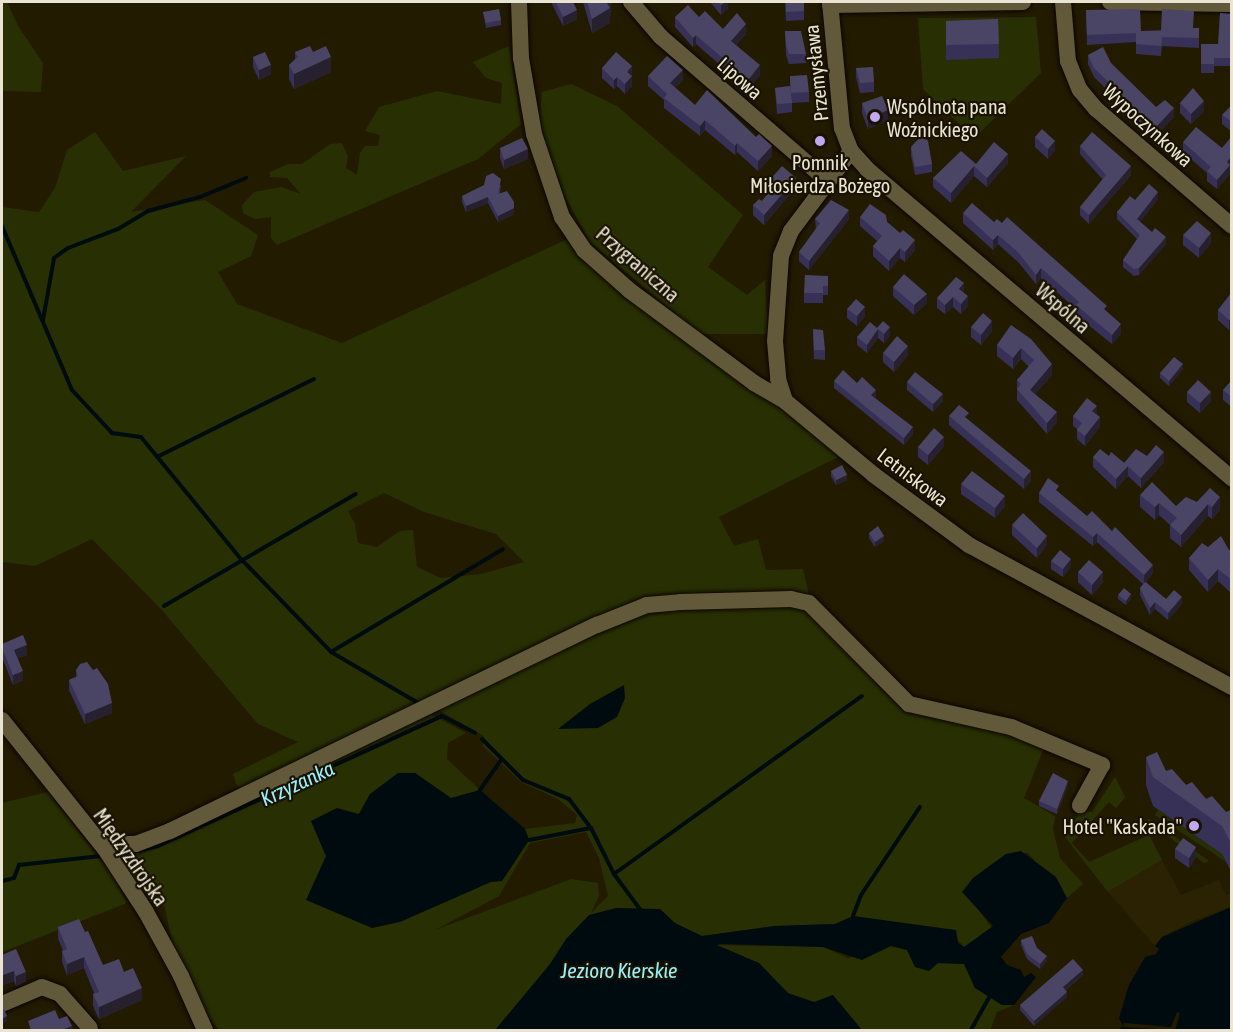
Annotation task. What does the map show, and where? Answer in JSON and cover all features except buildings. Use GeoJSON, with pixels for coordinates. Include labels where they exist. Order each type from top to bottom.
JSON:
{"type":"FeatureCollection","features":[{"type":"Feature","properties":{"kind":"street","name":"Przygraniczna"},"geometry":{"type":"LineString","coordinates":[[519,2],[521,58],[534,134],[562,217],[584,250],[629,290],[754,383],[785,401]]}},
{"type":"Feature","properties":{"kind":"street","name":"Lipowa"},"geometry":{"type":"LineString","coordinates":[[631,2],[661,37],[828,181]]}},
{"type":"Feature","properties":{"kind":"street"},"geometry":{"type":"LineString","coordinates":[[830,3],[1023,2]]}},
{"type":"Feature","properties":{"kind":"street","name":"Wypoczynkowa"},"geometry":{"type":"LineString","coordinates":[[1063,2],[1068,61],[1080,90],[1096,109],[1232,226]]}},
{"type":"Feature","properties":{"kind":"street"},"geometry":{"type":"LineString","coordinates":[[1110,2],[1232,4]]}},
{"type":"Feature","properties":{"kind":"street","name":"Przemysława"},"geometry":{"type":"LineString","coordinates":[[830,3],[838,109],[851,151],[867,169]]}},
{"type":"Feature","properties":{"kind":"street"},"geometry":{"type":"LineString","coordinates":[[785,401],[778,380],[776,341],[781,256],[791,231],[851,151]]}},
{"type":"Feature","properties":{"kind":"street","name":"Wspólna"},"geometry":{"type":"LineString","coordinates":[[867,169],[1232,480]]}},
{"type":"Feature","properties":{"kind":"street","name":"Letniskowa"},"geometry":{"type":"LineString","coordinates":[[785,401],[874,475],[969,545],[1232,687]]}},
{"type":"Feature","properties":{"kind":"street"},"geometry":{"type":"LineString","coordinates":[[102,845],[136,844],[170,831],[636,609],[691,602],[791,599],[809,603],[909,704],[1011,727],[1102,765],[1080,805]]}},
{"type":"Feature","properties":{"kind":"street","name":"Międzyzdrojska"},"geometry":{"type":"LineString","coordinates":[[2,720],[102,845],[146,912],[181,976],[205,1030]]}},
{"type":"Feature","properties":{"kind":"street"},"geometry":{"type":"LineString","coordinates":[[2,1004],[42,987],[60,994],[90,1028]]}},
{"type":"Feature","properties":{"kind":"green space"},"geometry":{"type":"Polygon","coordinates":[[[2,2],[7,2],[18,26],[43,63],[41,92],[2,91],[2,2]]]}},
{"type":"Feature","properties":{"kind":"green space"},"geometry":{"type":"Polygon","coordinates":[[[1036,17],[1041,73],[974,138],[923,89],[918,18],[1036,17]]]}},
{"type":"Feature","properties":{"kind":"green space"},"geometry":{"type":"Polygon","coordinates":[[[509,46],[521,124],[478,159],[277,245],[271,238],[271,217],[255,219],[243,213],[242,205],[254,192],[281,187],[301,194],[287,178],[270,177],[270,172],[288,164],[302,164],[330,144],[342,143],[348,156],[346,168],[357,175],[360,153],[365,146],[378,146],[380,135],[365,131],[379,107],[437,91],[501,104],[502,83],[486,78],[473,62],[509,46]]]}},
{"type":"Feature","properties":{"kind":"green space"},"geometry":{"type":"Polygon","coordinates":[[[571,84],[617,106],[743,215],[708,267],[747,295],[765,280],[768,334],[700,334],[590,242],[564,195],[539,123],[542,92],[571,84]]]}},
{"type":"Feature","properties":{"kind":"green space"},"geometry":{"type":"Polygon","coordinates":[[[95,132],[123,171],[186,156],[131,212],[205,200],[258,235],[251,256],[218,272],[237,304],[342,343],[570,238],[840,456],[719,517],[734,546],[758,539],[766,570],[803,569],[809,595],[645,602],[243,788],[237,786],[233,774],[298,742],[258,724],[161,609],[92,539],[35,566],[2,562],[2,207],[39,212],[55,188],[67,150],[95,132]],[[384,493],[348,511],[355,524],[358,543],[377,547],[400,531],[413,530],[417,567],[441,578],[481,574],[524,562],[496,534],[424,512],[384,493]]]}},
{"type":"Feature","properties":{"kind":"green space"},"geometry":{"type":"Polygon","coordinates":[[[807,606],[906,709],[926,717],[1002,729],[1046,743],[1024,798],[1055,816],[1053,829],[1060,858],[1083,884],[1067,898],[1028,853],[1006,854],[984,870],[979,910],[993,930],[964,947],[950,931],[853,916],[835,924],[774,926],[702,936],[716,945],[823,947],[848,958],[891,946],[907,950],[915,967],[929,970],[938,963],[964,964],[975,988],[1002,1005],[1014,1005],[997,1012],[990,1030],[220,1030],[197,1007],[176,960],[165,908],[154,887],[135,882],[116,858],[426,712],[466,733],[448,743],[447,759],[480,790],[451,798],[415,773],[370,794],[359,814],[311,821],[326,856],[502,881],[529,840],[525,829],[575,823],[577,815],[558,799],[521,782],[483,746],[484,736],[435,708],[626,618],[670,607],[807,606]],[[586,832],[530,843],[499,896],[435,930],[571,879],[598,883],[599,896],[591,913],[608,896],[599,858],[586,832]]]}},
{"type":"Feature","properties":{"kind":"green space"},"geometry":{"type":"Polygon","coordinates":[[[1115,777],[1125,797],[1116,808],[1109,802],[1072,843],[1089,862],[1149,835],[1162,860],[1108,892],[1065,837],[1081,810],[1092,812],[1115,777]]]}},
{"type":"Feature","properties":{"kind":"green space"},"geometry":{"type":"Polygon","coordinates":[[[48,792],[113,876],[127,903],[2,952],[2,803],[48,792]]]}},
{"type":"Feature","properties":{"kind":"green space"},"geometry":{"type":"Polygon","coordinates":[[[1158,810],[1222,854],[1226,862],[1155,815],[1158,810]]]}},
{"type":"Feature","properties":{"kind":"green space"},"geometry":{"type":"Polygon","coordinates":[[[1150,819],[1209,861],[1204,863],[1156,827],[1151,829],[1147,821],[1150,819]]]}},
{"type":"Feature","properties":{"kind":"sand"},"geometry":{"type":"Polygon","coordinates":[[[1162,860],[1181,895],[1219,880],[1226,895],[1231,893],[1231,907],[1190,922],[1162,937],[1155,946],[1108,892],[1162,860]]]}},
{"type":"Feature","properties":{"kind":"water"},"geometry":{"type":"Polygon","coordinates":[[[624,685],[625,698],[617,717],[598,728],[558,729],[590,704],[624,685]]]}},
{"type":"Feature","properties":{"kind":"water"},"geometry":{"type":"Polygon","coordinates":[[[398,773],[415,773],[451,798],[480,790],[525,829],[529,840],[502,881],[491,882],[400,922],[372,928],[306,900],[326,856],[311,821],[337,808],[359,814],[370,794],[398,773]]]}},
{"type":"Feature","properties":{"kind":"water","name":"Jezioro Kierskie"},"geometry":{"type":"Polygon","coordinates":[[[1021,851],[1056,877],[1067,898],[1049,923],[1021,934],[1001,957],[1007,965],[1021,970],[1024,977],[1031,973],[1036,977],[1014,1005],[1002,1005],[975,988],[964,964],[938,963],[929,971],[915,967],[907,950],[891,946],[862,960],[823,947],[721,944],[717,945],[759,963],[788,993],[814,1002],[833,995],[862,1030],[495,1030],[550,964],[566,939],[589,915],[616,908],[660,909],[675,923],[702,936],[774,926],[835,924],[853,916],[956,930],[958,943],[964,947],[993,926],[962,892],[973,878],[1006,854],[1021,851]]]}},
{"type":"Feature","properties":{"kind":"water"},"geometry":{"type":"Polygon","coordinates":[[[1231,907],[1231,1030],[1118,1030],[1123,1026],[1119,1018],[1129,985],[1145,957],[1156,954],[1159,949],[1155,946],[1162,937],[1231,907]]]}},
{"type":"Feature","properties":{"kind":"pier"},"geometry":{"type":"Polygon","coordinates":[[[1177,1012],[1180,1013],[1175,1030],[1123,1027],[1124,1023],[1171,1027],[1177,1012]]]}},
{"type":"Feature","properties":{"kind":"waterway"},"geometry":{"type":"LineString","coordinates":[[43,320],[54,258],[68,248],[118,229],[148,211],[200,197],[246,178]]}},
{"type":"Feature","properties":{"kind":"waterway"},"geometry":{"type":"LineString","coordinates":[[2,226],[72,390],[112,433],[141,437],[241,559],[331,652],[420,704]]}},
{"type":"Feature","properties":{"kind":"waterway"},"geometry":{"type":"LineString","coordinates":[[159,456],[314,379]]}},
{"type":"Feature","properties":{"kind":"waterway"},"geometry":{"type":"LineString","coordinates":[[164,606],[356,494]]}},
{"type":"Feature","properties":{"kind":"waterway"},"geometry":{"type":"LineString","coordinates":[[331,652],[503,549]]}},
{"type":"Feature","properties":{"kind":"waterway"},"geometry":{"type":"LineString","coordinates":[[614,874],[862,696]]}},
{"type":"Feature","properties":{"kind":"waterway","name":"Krzyżanka"},"geometry":{"type":"LineString","coordinates":[[116,857],[158,846],[442,716],[475,733]]}},
{"type":"Feature","properties":{"kind":"waterway","name":"Krzyżanka"},"geometry":{"type":"LineString","coordinates":[[482,739],[523,780],[569,799],[591,828],[614,874],[642,912]]}},
{"type":"Feature","properties":{"kind":"waterway"},"geometry":{"type":"LineString","coordinates":[[480,790],[501,760]]}},
{"type":"Feature","properties":{"kind":"waterway"},"geometry":{"type":"LineString","coordinates":[[853,916],[861,895],[920,807]]}},
{"type":"Feature","properties":{"kind":"waterway"},"geometry":{"type":"LineString","coordinates":[[529,840],[591,828]]}},
{"type":"Feature","properties":{"kind":"waterway","name":"Krzyżanka"},"geometry":{"type":"LineString","coordinates":[[2,881],[14,878],[19,865],[101,856]]}},
{"type":"Feature","properties":{"kind":"waterway"},"geometry":{"type":"LineString","coordinates":[[971,1030],[989,997]]}},
{"type":"Feature","properties":{"kind":"place","name":"Wspólnota pana Woźnickiego"},"geometry":{"type":"Point","coordinates":[875,117]}},
{"type":"Feature","properties":{"kind":"place","name":"Pomnik Miłosierdza Bożego"},"geometry":{"type":"Point","coordinates":[820,141]}},
{"type":"Feature","properties":{"kind":"place","name":"Hotel \"Kaskada\""},"geometry":{"type":"Point","coordinates":[1194,826]}}]}
